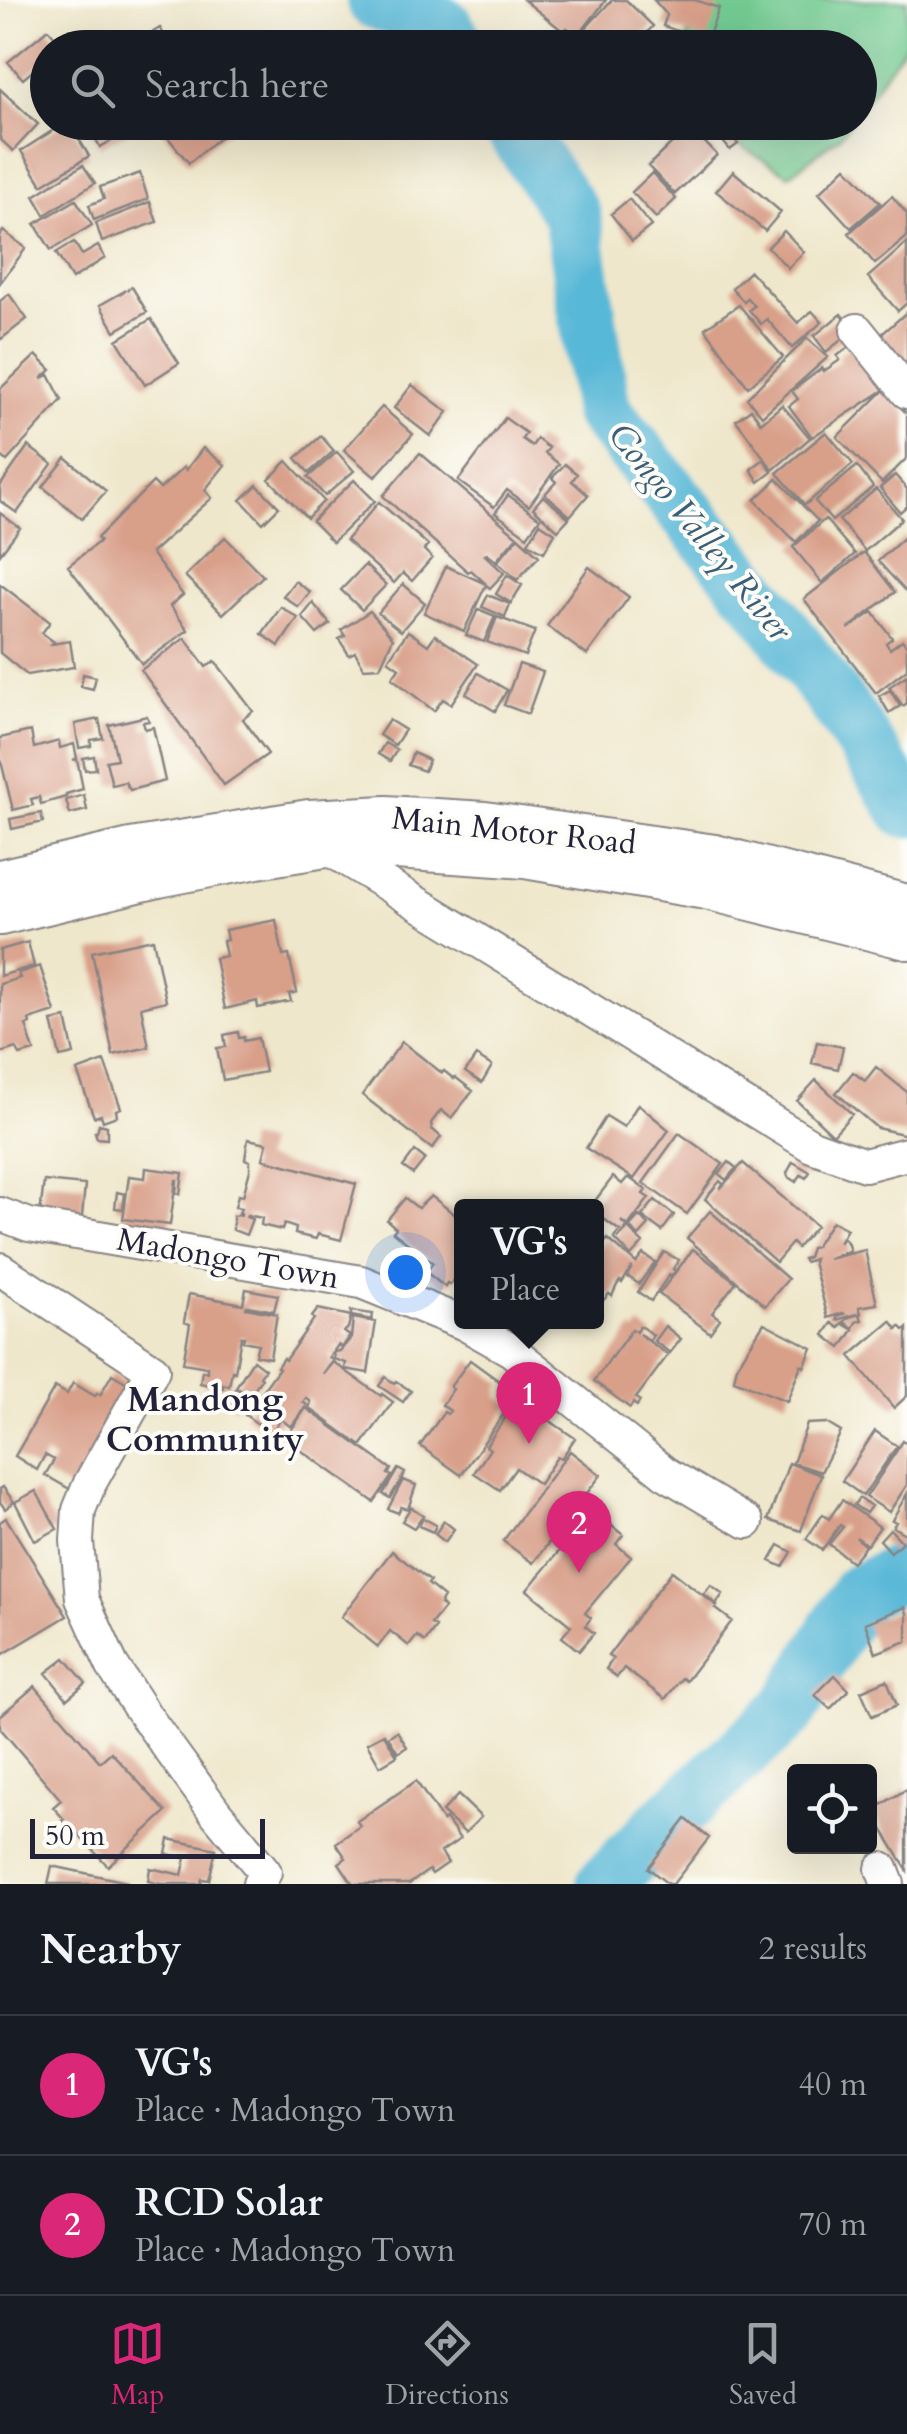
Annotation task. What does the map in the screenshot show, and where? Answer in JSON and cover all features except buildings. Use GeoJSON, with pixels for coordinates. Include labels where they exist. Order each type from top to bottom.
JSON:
{"type":"FeatureCollection","features":[{"type":"Feature","properties":{"kind":"main road","name":"Main Motor Road"},"geometry":{"type":"LineString","coordinates":[[0,880],[131,849],[309,820],[386,816],[485,822],[711,872],[907,905]]}},
{"type":"Feature","properties":{"kind":"main road","name":"Main Motor Road"},"geometry":{"type":"LineString","coordinates":[[0,915],[158,878],[326,848],[396,848],[711,872]]}},
{"type":"Feature","properties":{"kind":"main road"},"geometry":{"type":"LineString","coordinates":[[711,872],[907,938]]}},
{"type":"Feature","properties":{"kind":"street"},"geometry":{"type":"LineString","coordinates":[[857,330],[907,392]]}},
{"type":"Feature","properties":{"kind":"street"},"geometry":{"type":"LineString","coordinates":[[326,848],[812,1146],[865,1164],[907,1154]]}},
{"type":"Feature","properties":{"kind":"street","name":"Madongo Town"},"geometry":{"type":"LineString","coordinates":[[0,1214],[29,1224],[362,1282],[454,1319]]}},
{"type":"Feature","properties":{"kind":"street"},"geometry":{"type":"LineString","coordinates":[[0,1269],[153,1370],[79,1510],[77,1540],[82,1599],[112,1665],[139,1707],[216,1813],[266,1872],[259,1884]]}},
{"type":"Feature","properties":{"kind":"street","name":"Madongo Town"},"geometry":{"type":"LineString","coordinates":[[475,1329],[511,1350],[664,1473],[747,1522]]}},
{"type":"Feature","properties":{"kind":"green space"},"geometry":{"type":"Polygon","coordinates":[[[721,0],[907,0],[907,42],[877,85],[877,30],[692,30],[708,7],[721,0]]]}},
{"type":"Feature","properties":{"kind":"green space"},"geometry":{"type":"Polygon","coordinates":[[[731,140],[834,140],[789,175],[731,140]]]}},
{"type":"Feature","properties":{"kind":"waterway","name":"Congo Valley River"},"geometry":{"type":"LineString","coordinates":[[375,0],[447,30]]}},
{"type":"Feature","properties":{"kind":"waterway","name":"Congo Valley River"},"geometry":{"type":"LineString","coordinates":[[521,140],[572,215],[602,411],[761,602],[844,712],[907,809]]}},
{"type":"Feature","properties":{"kind":"waterway"},"geometry":{"type":"LineString","coordinates":[[605,1884],[788,1711],[859,1593],[907,1569]]}},
{"type":"Feature","properties":{"kind":"place","name":"VG's"},"geometry":{"type":"Point","coordinates":[529,1444]}},
{"type":"Feature","properties":{"kind":"place","name":"RCD Solar"},"geometry":{"type":"Point","coordinates":[579,1573]}},
{"type":"Feature","properties":{"kind":"district","name":"Mandong Community"},"geometry":{"type":"Point","coordinates":[205,1420]}}]}
